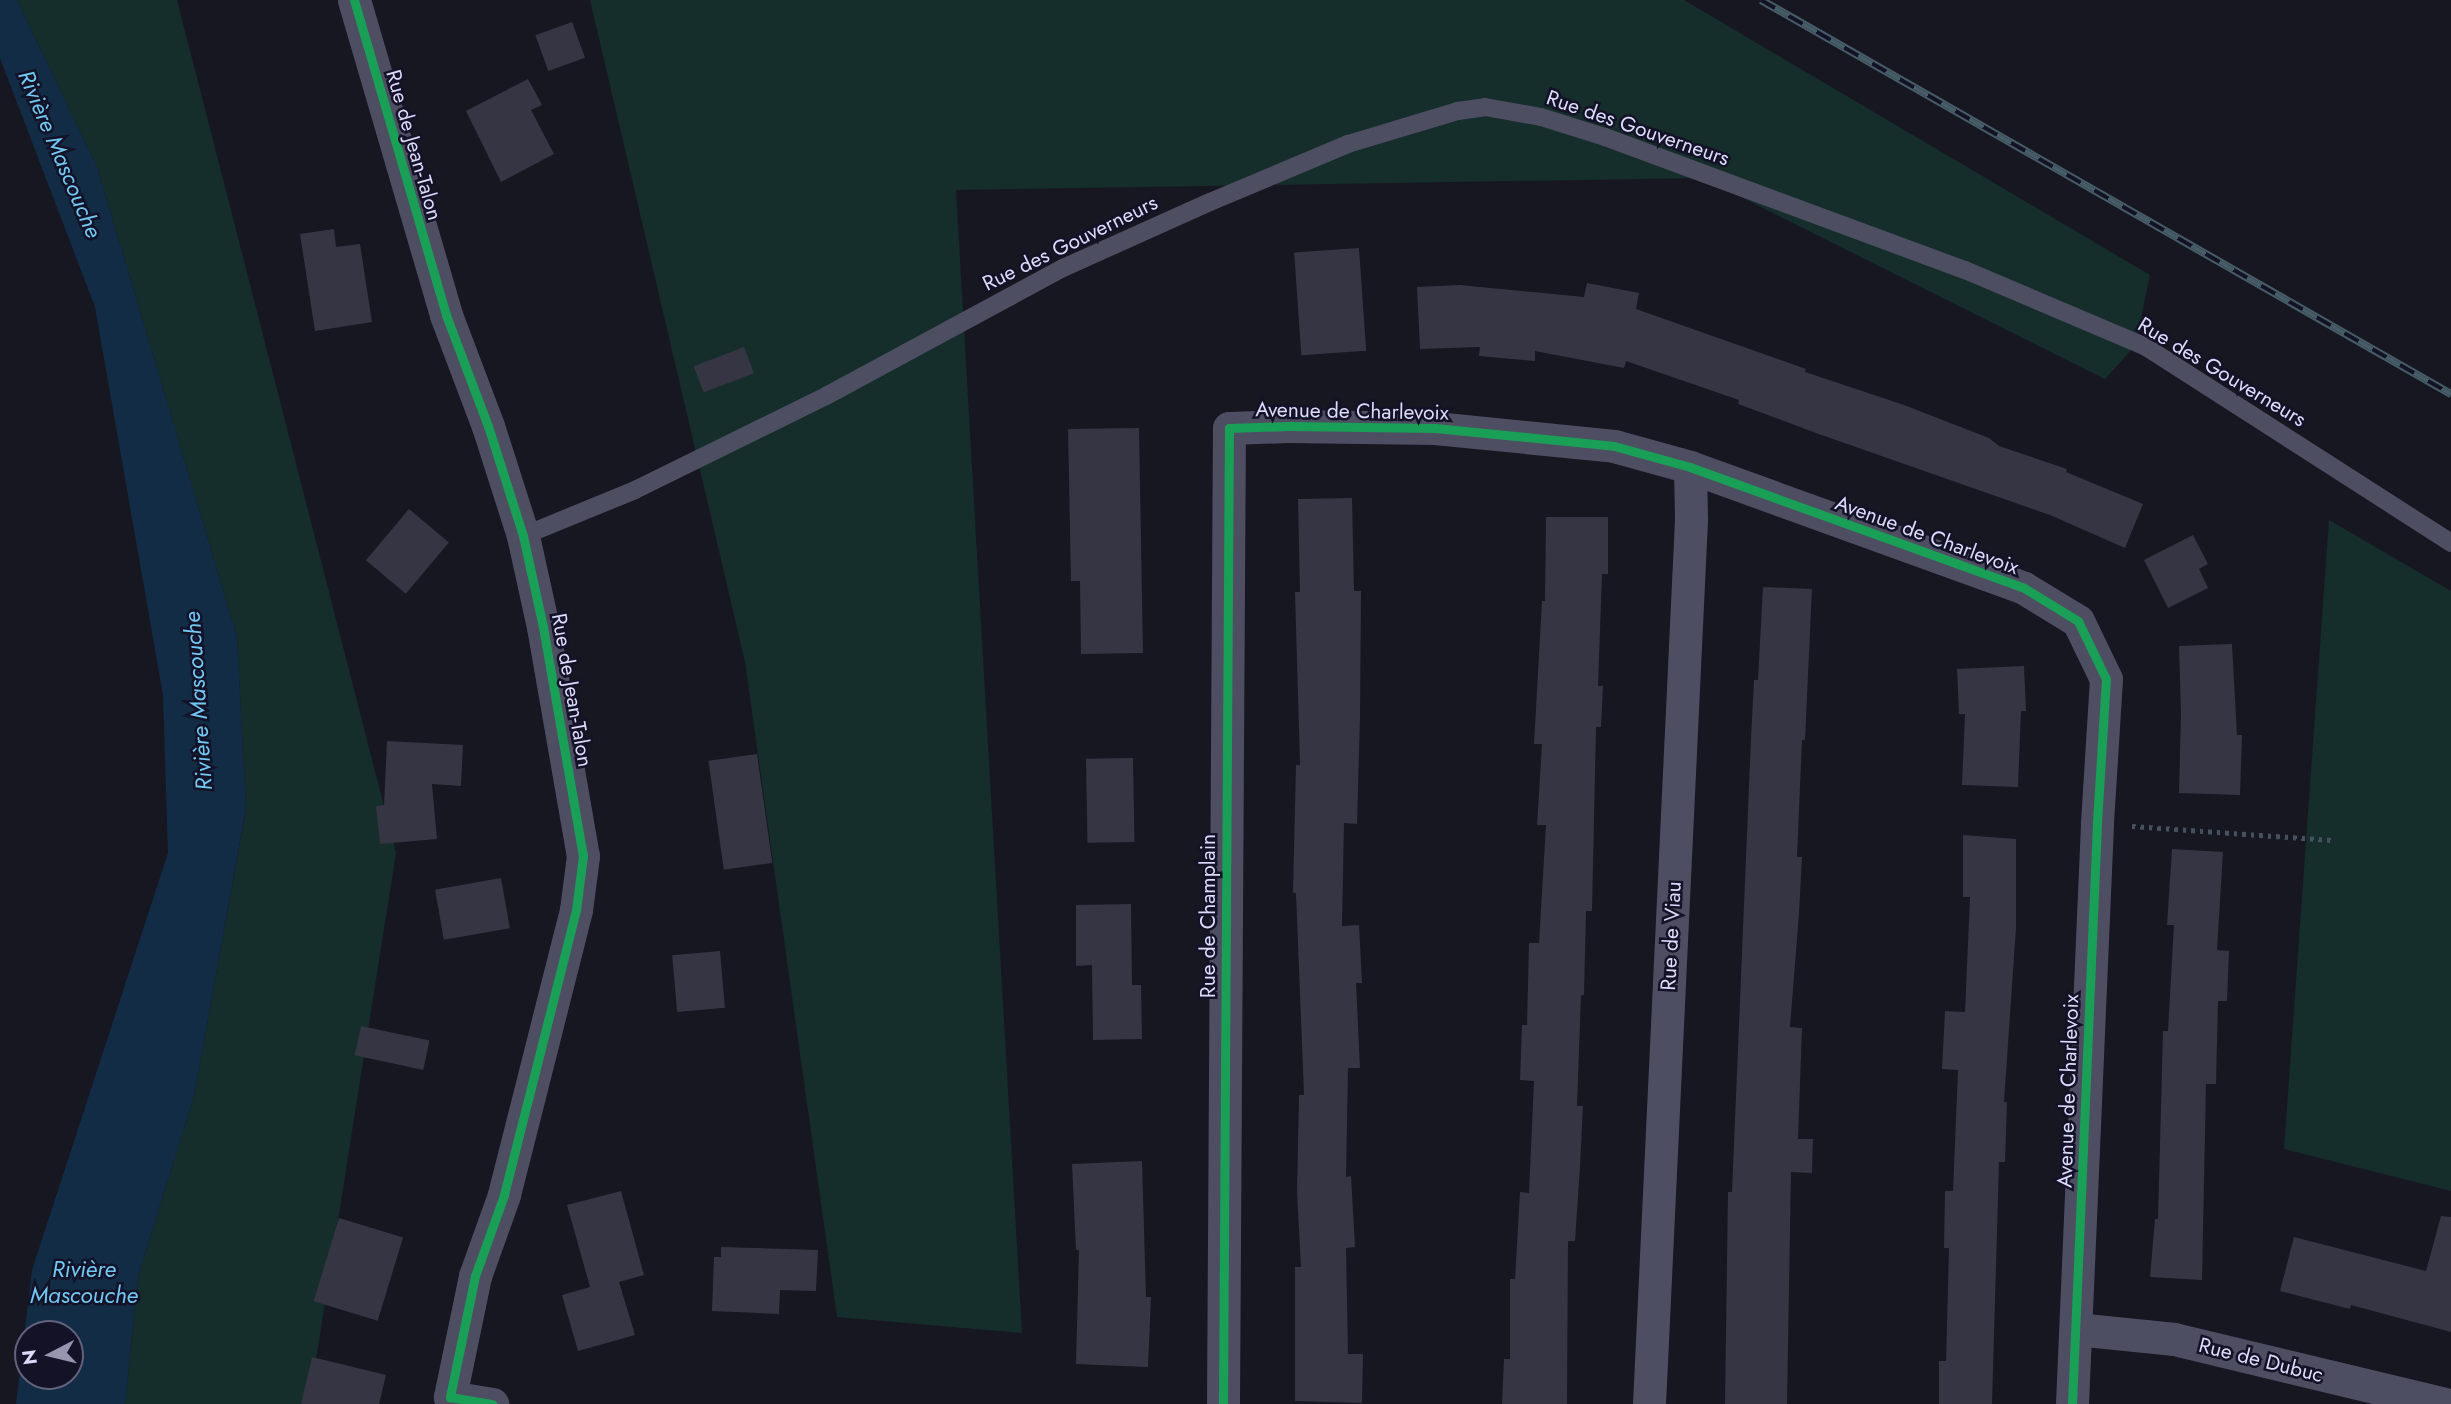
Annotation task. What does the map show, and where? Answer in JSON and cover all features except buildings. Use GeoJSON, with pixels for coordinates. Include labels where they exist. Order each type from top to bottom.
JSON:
{"type":"FeatureCollection","features":[{"type":"Feature","properties":{"kind":"street","name":"Rue de Jean-Talon"},"geometry":{"type":"LineString","coordinates":[[354,0],[446,315],[488,426],[523,536],[543,627],[583,856],[576,910],[504,1195],[475,1276],[450,1397],[492,1404]]}},
{"type":"Feature","properties":{"kind":"street","name":"Avenue de Charlevoix"},"geometry":{"type":"LineString","coordinates":[[1229,428],[1435,428],[1614,446],[1690,467],[2024,588],[2078,621],[2106,679],[2097,824],[2072,1404]]}},
{"type":"Feature","properties":{"kind":"street","name":"Rue de Champlain"},"geometry":{"type":"LineString","coordinates":[[1223,1404],[1229,428]]}},
{"type":"Feature","properties":{"kind":"street","name":"Rue de Viau"},"geometry":{"type":"LineString","coordinates":[[1649,1404],[1690,519],[1690,467]]}},
{"type":"Feature","properties":{"kind":"street","name":"Rue de Dubuc"},"geometry":{"type":"LineString","coordinates":[[2076,1329],[2174,1339],[2444,1404]]}},
{"type":"Feature","properties":{"kind":"lane","name":"Rue des Gouverneurs"},"geometry":{"type":"LineString","coordinates":[[523,536],[635,490],[826,396],[1063,268],[1186,213],[1348,144],[1458,111],[1485,107],[1541,117],[1641,150],[1965,271],[2146,347],[2451,543]]}},
{"type":"Feature","properties":{"kind":"path"},"geometry":{"type":"LineString","coordinates":[[2097,824],[2332,840]]}},
{"type":"Feature","properties":{"kind":"green space"},"geometry":{"type":"Polygon","coordinates":[[[17,0],[177,0],[396,853],[309,1404],[125,1404],[138,1276],[194,1096],[246,809],[237,637],[97,167],[17,0]]]}},
{"type":"Feature","properties":{"kind":"green space"},"geometry":{"type":"Polygon","coordinates":[[[590,0],[1684,0],[2150,275],[2135,346],[2105,379],[1703,178],[956,190],[1022,1333],[837,1317],[745,662],[590,0]]]}},
{"type":"Feature","properties":{"kind":"green space"},"geometry":{"type":"Polygon","coordinates":[[[2329,520],[2451,591],[2451,1191],[2284,1149],[2329,520]]]}},
{"type":"Feature","properties":{"kind":"water","name":"Rivière Mascouche"},"geometry":{"type":"Polygon","coordinates":[[[0,0],[17,0],[97,167],[237,637],[246,808],[194,1096],[138,1276],[125,1404],[16,1404],[18,1390],[84,1390],[84,1320],[26,1320],[32,1270],[168,853],[163,695],[95,307],[0,58],[0,0]]]}},
{"type":"Feature","properties":{"kind":"railway"},"geometry":{"type":"LineString","coordinates":[[1761,0],[2451,394]]}},
{"type":"Feature","properties":{"kind":"cycle path"},"geometry":{"type":"LineString","coordinates":[[354,0],[446,315],[488,426],[523,536],[543,627],[583,856],[576,910],[504,1195],[475,1276],[450,1397],[492,1404]]}},
{"type":"Feature","properties":{"kind":"cycle path"},"geometry":{"type":"LineString","coordinates":[[1223,1404],[1229,428],[1289,426],[1435,428],[1614,446],[1690,467],[2024,588],[2078,621],[2106,679],[2097,824],[2072,1404]]}}]}
